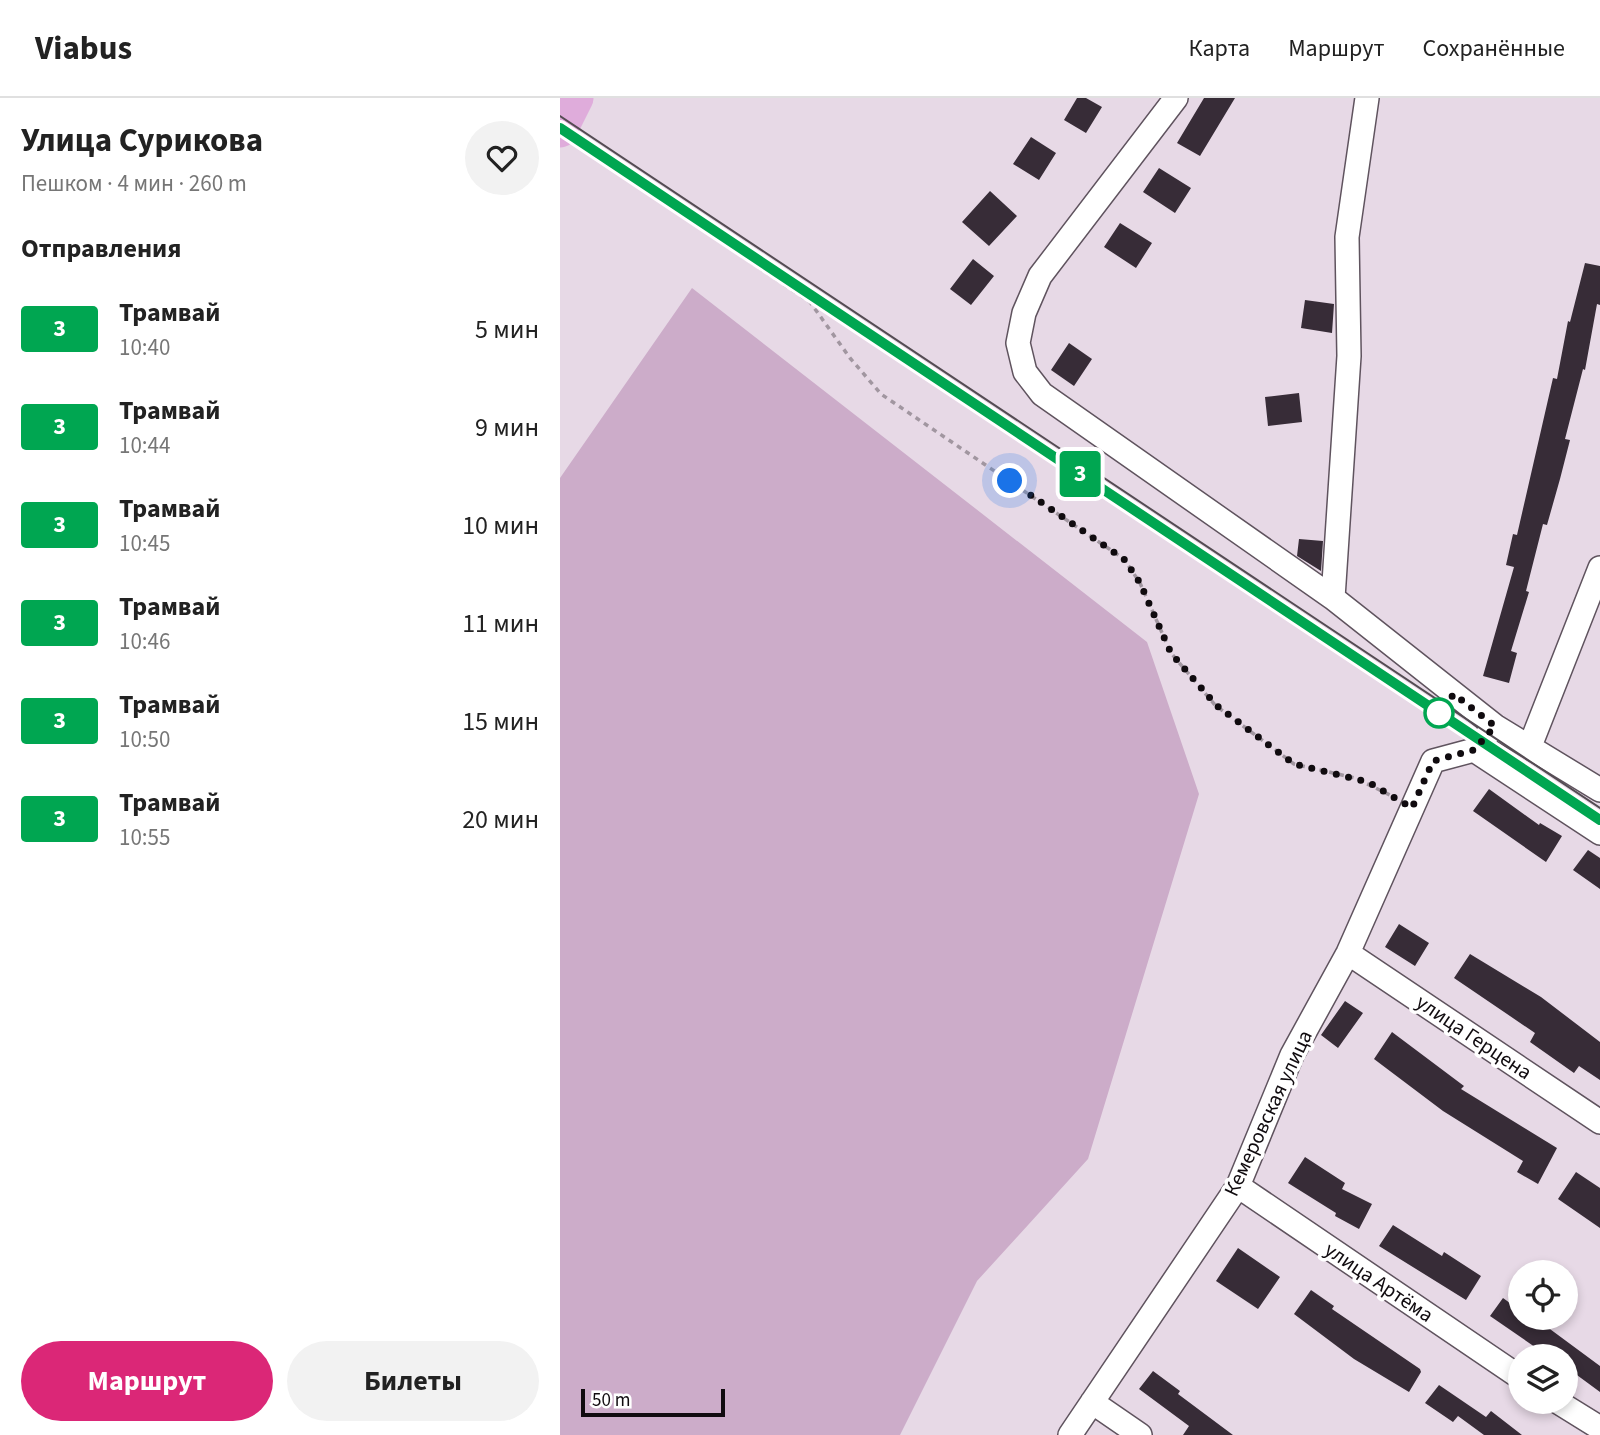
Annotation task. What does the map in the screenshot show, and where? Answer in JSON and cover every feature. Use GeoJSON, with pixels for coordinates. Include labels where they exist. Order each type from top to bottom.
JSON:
{"type":"FeatureCollection","features":[{"type":"Feature","properties":{"kind":"street"},"geometry":{"type":"LineString","coordinates":[[1176,98],[1040,276],[1024,313],[1018,343],[1024,372],[1042,394],[1333,598],[1495,726],[1600,790]]}},
{"type":"Feature","properties":{"kind":"street"},"geometry":{"type":"LineString","coordinates":[[1333,598],[1349,356],[1347,237],[1367,98]]}},
{"type":"Feature","properties":{"kind":"street"},"geometry":{"type":"LineString","coordinates":[[1530,746],[1600,568]]}},
{"type":"Feature","properties":{"kind":"street"},"geometry":{"type":"LineString","coordinates":[[1495,726],[1474,750],[1600,833]]}},
{"type":"Feature","properties":{"kind":"street","name":"Кемеровская улица"},"geometry":{"type":"LineString","coordinates":[[1070,1435],[1238,1186],[1292,1055],[1348,953],[1433,761],[1474,750]]}},
{"type":"Feature","properties":{"kind":"street","name":"улица Герцена"},"geometry":{"type":"LineString","coordinates":[[1348,953],[1600,1122]]}},
{"type":"Feature","properties":{"kind":"street","name":"улица Артёма"},"geometry":{"type":"LineString","coordinates":[[1238,1186],[1508,1369]]}},
{"type":"Feature","properties":{"kind":"street"},"geometry":{"type":"LineString","coordinates":[[1091,1402],[1140,1435]]}},
{"type":"Feature","properties":{"kind":"street"},"geometry":{"type":"LineString","coordinates":[[1577,1414],[1600,1428]]}},
{"type":"Feature","properties":{"kind":"path"},"geometry":{"type":"LineString","coordinates":[[560,133],[810,302],[850,358],[881,394],[1124,559],[1140,583],[1171,653],[1216,705],[1294,764],[1368,782],[1412,808]]}},
{"type":"Feature","properties":{"kind":"shaded area"},"geometry":{"type":"Polygon","coordinates":[[[692,288],[1147,642],[1199,794],[1088,1159],[977,1281],[900,1435],[560,1435],[560,478],[692,288]]]}},
{"type":"Feature","properties":{"kind":"building"},"geometry":{"type":"Polygon","coordinates":[[[1077,98],[1086,98],[1102,107],[1086,133],[1064,120],[1077,98]]]}},
{"type":"Feature","properties":{"kind":"building"},"geometry":{"type":"Polygon","coordinates":[[[1204,98],[1235,98],[1200,156],[1177,143],[1204,98]]]}},
{"type":"Feature","properties":{"kind":"building"},"geometry":{"type":"Polygon","coordinates":[[[1031,137],[1056,153],[1039,180],[1013,164],[1031,137]]]}},
{"type":"Feature","properties":{"kind":"building"},"geometry":{"type":"Polygon","coordinates":[[[1159,168],[1191,188],[1175,213],[1143,192],[1159,168]]]}},
{"type":"Feature","properties":{"kind":"building"},"geometry":{"type":"Polygon","coordinates":[[[990,191],[1017,216],[989,246],[962,222],[990,191]]]}},
{"type":"Feature","properties":{"kind":"building"},"geometry":{"type":"Polygon","coordinates":[[[1120,223],[1152,243],[1136,268],[1104,247],[1120,223]]]}},
{"type":"Feature","properties":{"kind":"building"},"geometry":{"type":"Polygon","coordinates":[[[973,259],[994,276],[971,305],[950,289],[973,259]]]}},
{"type":"Feature","properties":{"kind":"building"},"geometry":{"type":"Polygon","coordinates":[[[1585,263],[1600,266],[1600,305],[1597,304],[1585,370],[1583,369],[1565,439],[1570,440],[1560,479],[1547,525],[1543,524],[1526,591],[1529,592],[1511,651],[1517,653],[1509,683],[1483,676],[1514,567],[1506,565],[1513,534],[1517,535],[1553,378],[1557,379],[1568,321],[1570,322],[1585,263]]]}},
{"type":"Feature","properties":{"kind":"building"},"geometry":{"type":"Polygon","coordinates":[[[1305,300],[1334,304],[1332,333],[1301,328],[1305,300]]]}},
{"type":"Feature","properties":{"kind":"building"},"geometry":{"type":"Polygon","coordinates":[[[1069,343],[1092,359],[1074,386],[1051,370],[1069,343]]]}},
{"type":"Feature","properties":{"kind":"building"},"geometry":{"type":"Polygon","coordinates":[[[1299,393],[1302,422],[1268,426],[1265,397],[1299,393]]]}},
{"type":"Feature","properties":{"kind":"building"},"geometry":{"type":"Polygon","coordinates":[[[1299,539],[1323,541],[1321,571],[1297,556],[1299,539]]]}},
{"type":"Feature","properties":{"kind":"building"},"geometry":{"type":"Polygon","coordinates":[[[1489,789],[1539,825],[1540,823],[1562,836],[1546,862],[1473,811],[1489,789]]]}},
{"type":"Feature","properties":{"kind":"building"},"geometry":{"type":"Polygon","coordinates":[[[1588,850],[1600,858],[1600,889],[1573,870],[1588,850]]]}},
{"type":"Feature","properties":{"kind":"building"},"geometry":{"type":"Polygon","coordinates":[[[1399,924],[1429,943],[1415,966],[1385,947],[1399,924]]]}},
{"type":"Feature","properties":{"kind":"building"},"geometry":{"type":"Polygon","coordinates":[[[1470,954],[1541,997],[1600,1042],[1600,1080],[1579,1066],[1574,1073],[1530,1042],[1535,1033],[1454,978],[1470,954]]]}},
{"type":"Feature","properties":{"kind":"building"},"geometry":{"type":"Polygon","coordinates":[[[1345,1001],[1363,1013],[1338,1048],[1321,1035],[1345,1001]]]}},
{"type":"Feature","properties":{"kind":"building"},"geometry":{"type":"Polygon","coordinates":[[[1392,1032],[1464,1086],[1461,1089],[1557,1148],[1538,1184],[1517,1172],[1523,1161],[1443,1111],[1374,1059],[1392,1032]]]}},
{"type":"Feature","properties":{"kind":"building"},"geometry":{"type":"Polygon","coordinates":[[[1305,1157],[1345,1183],[1342,1189],[1372,1204],[1359,1229],[1335,1216],[1336,1213],[1288,1183],[1305,1157]]]}},
{"type":"Feature","properties":{"kind":"building"},"geometry":{"type":"Polygon","coordinates":[[[1576,1172],[1600,1188],[1600,1228],[1558,1199],[1576,1172]]]}},
{"type":"Feature","properties":{"kind":"building"},"geometry":{"type":"Polygon","coordinates":[[[1393,1225],[1442,1256],[1444,1252],[1481,1276],[1466,1300],[1379,1246],[1393,1225]]]}},
{"type":"Feature","properties":{"kind":"building"},"geometry":{"type":"Polygon","coordinates":[[[1238,1248],[1280,1277],[1258,1309],[1216,1281],[1238,1248]]]}},
{"type":"Feature","properties":{"kind":"building"},"geometry":{"type":"Polygon","coordinates":[[[1311,1290],[1334,1306],[1332,1309],[1420,1369],[1421,1372],[1409,1392],[1354,1359],[1294,1314],[1311,1290]]]}},
{"type":"Feature","properties":{"kind":"building"},"geometry":{"type":"Polygon","coordinates":[[[1503,1298],[1508,1302],[1508,1328],[1490,1316],[1503,1298]]]}},
{"type":"Feature","properties":{"kind":"building"},"geometry":{"type":"Polygon","coordinates":[[[1510,1330],[1551,1330],[1570,1344],[1531,1344],[1510,1330]]]}},
{"type":"Feature","properties":{"kind":"building"},"geometry":{"type":"Polygon","coordinates":[[[1578,1350],[1600,1366],[1600,1392],[1578,1376],[1578,1350]]]}},
{"type":"Feature","properties":{"kind":"building"},"geometry":{"type":"Polygon","coordinates":[[[1153,1371],[1180,1391],[1178,1394],[1233,1435],[1183,1435],[1189,1426],[1139,1389],[1153,1371]]]}},
{"type":"Feature","properties":{"kind":"building"},"geometry":{"type":"Polygon","coordinates":[[[1439,1385],[1486,1417],[1491,1411],[1522,1435],[1484,1435],[1458,1416],[1453,1422],[1425,1403],[1439,1385]]]}},
{"type":"Feature","properties":{"kind":"waterway"},"geometry":{"type":"LineString","coordinates":[[560,130],[576,98]]}},
{"type":"Feature","properties":{"kind":"tram line"},"geometry":{"type":"LineString","coordinates":[[560,116],[1600,808]]}},
{"type":"Feature","properties":{"kind":"tram line","name":"3"},"geometry":{"type":"LineString","coordinates":[[560,128],[1600,820]]}},
{"type":"Feature","properties":{"kind":"route"},"geometry":{"type":"LineString","coordinates":[[1010,481],[1124,559],[1140,583],[1171,653],[1200,688],[1216,705],[1294,764],[1368,782],[1412,808],[1433,761],[1474,750],[1495,726],[1454,694],[1439,713]]}}]}
